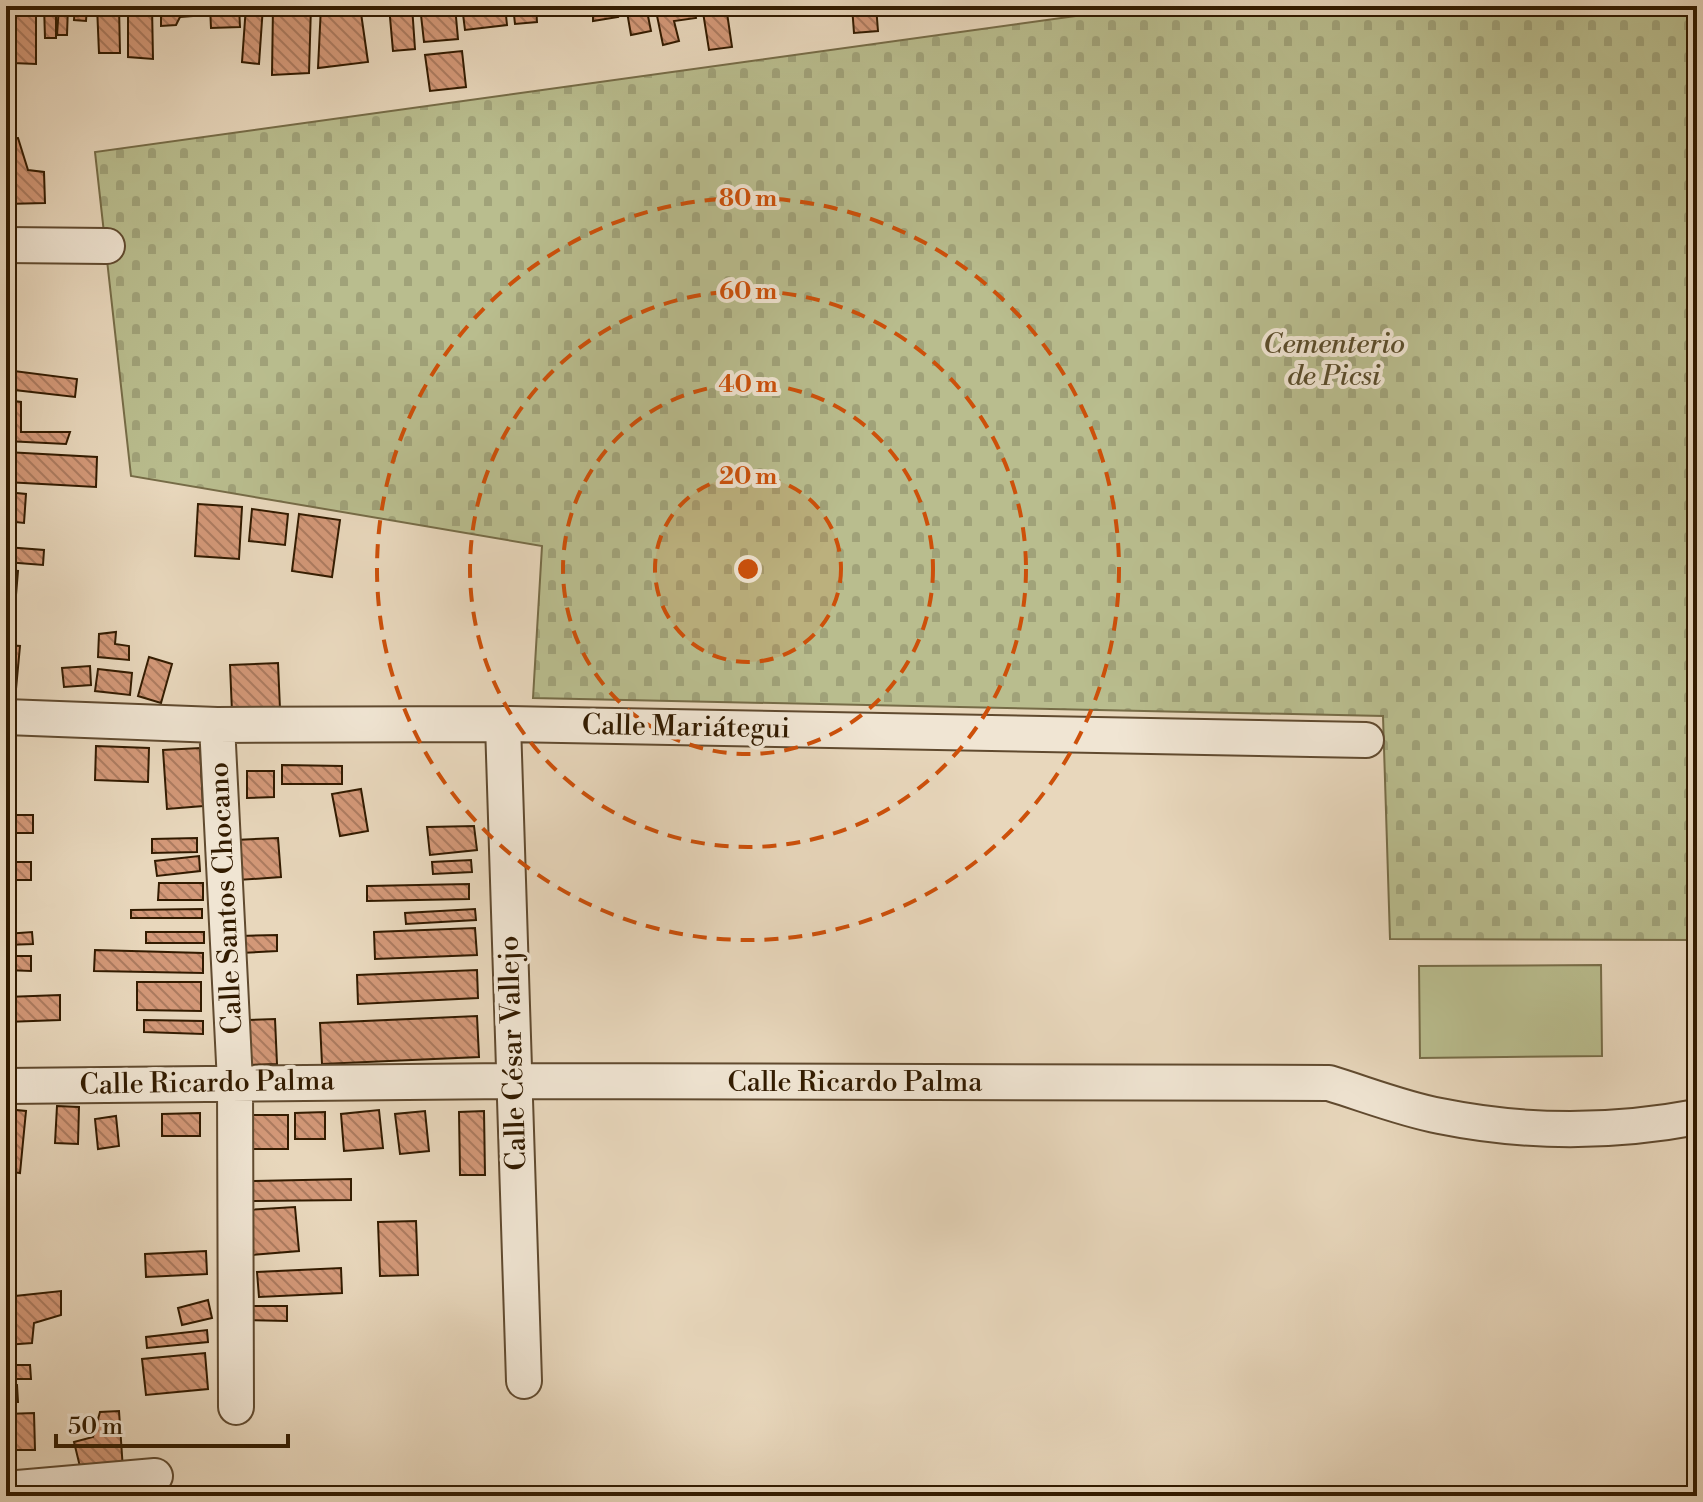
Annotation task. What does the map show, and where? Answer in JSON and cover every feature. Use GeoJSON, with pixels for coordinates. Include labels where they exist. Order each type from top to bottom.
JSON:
{"type":"FeatureCollection","features":[{"type":"Feature","properties":{"kind":"street"},"geometry":{"type":"LineString","coordinates":[[6,245],[107,246]]}},
{"type":"Feature","properties":{"kind":"street","name":"Calle Mariátegui"},"geometry":{"type":"LineString","coordinates":[[6,717],[217,725],[503,724],[1366,740]]}},
{"type":"Feature","properties":{"kind":"street","name":"Calle César Vallejo"},"geometry":{"type":"LineString","coordinates":[[503,724],[524,1381]]}},
{"type":"Feature","properties":{"kind":"street","name":"Calle Santos Chocano"},"geometry":{"type":"LineString","coordinates":[[217,725],[235,1082],[236,1407]]}},
{"type":"Feature","properties":{"kind":"street","name":"Calle Ricardo Palma"},"geometry":{"type":"LineString","coordinates":[[6,1086],[514,1081],[1329,1083],[1440,1116],[1520,1127],[1599,1129],[1660,1124],[1697,1117]]}},
{"type":"Feature","properties":{"kind":"street"},"geometry":{"type":"LineString","coordinates":[[6,1489],[155,1476]]}},
{"type":"Feature","properties":{"kind":"green space","name":"Cementerio de Picsi"},"geometry":{"type":"Polygon","coordinates":[[[1148,6],[1697,6],[1697,940],[1390,939],[1383,716],[533,698],[542,546],[131,476],[95,152],[1148,6]]]}},
{"type":"Feature","properties":{"kind":"green space"},"geometry":{"type":"Polygon","coordinates":[[[1601,965],[1602,1056],[1420,1058],[1419,966],[1601,965]]]}},
{"type":"Feature","properties":{"kind":"building"},"geometry":{"type":"Polygon","coordinates":[[[14,6],[36,6],[36,64],[13,63],[14,6]]]}},
{"type":"Feature","properties":{"kind":"building"},"geometry":{"type":"Polygon","coordinates":[[[44,6],[56,6],[56,38],[45,38],[44,6]]]}},
{"type":"Feature","properties":{"kind":"building"},"geometry":{"type":"Polygon","coordinates":[[[59,6],[68,6],[67,35],[57,35],[59,6]]]}},
{"type":"Feature","properties":{"kind":"building"},"geometry":{"type":"Polygon","coordinates":[[[75,6],[87,6],[86,21],[74,20],[75,6]]]}},
{"type":"Feature","properties":{"kind":"building"},"geometry":{"type":"Polygon","coordinates":[[[97,6],[119,6],[120,53],[99,53],[97,6]]]}},
{"type":"Feature","properties":{"kind":"building"},"geometry":{"type":"Polygon","coordinates":[[[128,6],[152,6],[153,59],[128,57],[128,6]]]}},
{"type":"Feature","properties":{"kind":"building"},"geometry":{"type":"Polygon","coordinates":[[[161,6],[204,6],[205,15],[180,17],[176,25],[161,26],[161,6]]]}},
{"type":"Feature","properties":{"kind":"building"},"geometry":{"type":"Polygon","coordinates":[[[210,6],[239,6],[240,27],[211,28],[210,6]]]}},
{"type":"Feature","properties":{"kind":"building"},"geometry":{"type":"Polygon","coordinates":[[[246,6],[263,6],[259,64],[242,62],[246,6]]]}},
{"type":"Feature","properties":{"kind":"building"},"geometry":{"type":"Polygon","coordinates":[[[273,6],[311,6],[309,73],[272,75],[273,6]]]}},
{"type":"Feature","properties":{"kind":"building"},"geometry":{"type":"Polygon","coordinates":[[[321,6],[360,6],[368,62],[318,68],[321,6]]]}},
{"type":"Feature","properties":{"kind":"building"},"geometry":{"type":"Polygon","coordinates":[[[389,6],[412,6],[415,49],[393,51],[389,6]]]}},
{"type":"Feature","properties":{"kind":"building"},"geometry":{"type":"Polygon","coordinates":[[[420,6],[455,6],[458,39],[424,42],[420,6]]]}},
{"type":"Feature","properties":{"kind":"building"},"geometry":{"type":"Polygon","coordinates":[[[462,6],[505,6],[507,25],[465,30],[462,6]]]}},
{"type":"Feature","properties":{"kind":"building"},"geometry":{"type":"Polygon","coordinates":[[[513,6],[536,6],[537,22],[515,24],[513,6]]]}},
{"type":"Feature","properties":{"kind":"building"},"geometry":{"type":"Polygon","coordinates":[[[545,6],[566,6],[566,8],[546,12],[545,6]]]}},
{"type":"Feature","properties":{"kind":"building"},"geometry":{"type":"Polygon","coordinates":[[[593,6],[615,6],[618,17],[593,21],[593,6]]]}},
{"type":"Feature","properties":{"kind":"building"},"geometry":{"type":"Polygon","coordinates":[[[626,6],[646,6],[651,31],[631,35],[626,6]]]}},
{"type":"Feature","properties":{"kind":"building"},"geometry":{"type":"Polygon","coordinates":[[[655,6],[694,6],[696,18],[674,21],[679,41],[663,45],[655,6]]]}},
{"type":"Feature","properties":{"kind":"building"},"geometry":{"type":"Polygon","coordinates":[[[702,6],[726,6],[732,47],[709,50],[702,6]]]}},
{"type":"Feature","properties":{"kind":"building"},"geometry":{"type":"Polygon","coordinates":[[[852,6],[876,6],[878,31],[854,33],[852,6]]]}},
{"type":"Feature","properties":{"kind":"building"},"geometry":{"type":"Polygon","coordinates":[[[462,51],[466,87],[430,91],[425,55],[462,51]]]}},
{"type":"Feature","properties":{"kind":"building"},"geometry":{"type":"Polygon","coordinates":[[[18,138],[28,170],[44,172],[45,203],[6,204],[6,139],[18,138]]]}},
{"type":"Feature","properties":{"kind":"building"},"geometry":{"type":"Polygon","coordinates":[[[6,295],[13,295],[12,322],[6,322],[6,295]]]}},
{"type":"Feature","properties":{"kind":"building"},"geometry":{"type":"Polygon","coordinates":[[[6,341],[13,341],[11,363],[6,362],[6,341]]]}},
{"type":"Feature","properties":{"kind":"building"},"geometry":{"type":"Polygon","coordinates":[[[6,370],[77,379],[75,397],[6,389],[6,370]]]}},
{"type":"Feature","properties":{"kind":"building"},"geometry":{"type":"Polygon","coordinates":[[[6,400],[21,402],[21,432],[70,432],[66,444],[6,441],[6,400]]]}},
{"type":"Feature","properties":{"kind":"building"},"geometry":{"type":"Polygon","coordinates":[[[6,452],[97,457],[96,487],[6,482],[6,452]]]}},
{"type":"Feature","properties":{"kind":"building"},"geometry":{"type":"Polygon","coordinates":[[[6,492],[26,494],[24,523],[6,521],[6,492]]]}},
{"type":"Feature","properties":{"kind":"building"},"geometry":{"type":"Polygon","coordinates":[[[198,504],[242,507],[239,559],[195,556],[198,504]]]}},
{"type":"Feature","properties":{"kind":"building"},"geometry":{"type":"Polygon","coordinates":[[[252,509],[288,514],[285,545],[249,541],[252,509]]]}},
{"type":"Feature","properties":{"kind":"building"},"geometry":{"type":"Polygon","coordinates":[[[299,514],[340,520],[332,577],[292,571],[299,514]]]}},
{"type":"Feature","properties":{"kind":"building"},"geometry":{"type":"Polygon","coordinates":[[[6,547],[44,550],[43,565],[6,562],[6,547]]]}},
{"type":"Feature","properties":{"kind":"building"},"geometry":{"type":"Polygon","coordinates":[[[6,570],[18,571],[16,595],[6,593],[6,570]]]}},
{"type":"Feature","properties":{"kind":"building"},"geometry":{"type":"Polygon","coordinates":[[[116,632],[115,644],[129,646],[129,660],[98,657],[99,634],[116,632]]]}},
{"type":"Feature","properties":{"kind":"building"},"geometry":{"type":"Polygon","coordinates":[[[6,645],[20,646],[16,689],[6,688],[6,645]]]}},
{"type":"Feature","properties":{"kind":"building"},"geometry":{"type":"Polygon","coordinates":[[[149,657],[172,664],[161,703],[138,696],[149,657]]]}},
{"type":"Feature","properties":{"kind":"building"},"geometry":{"type":"Polygon","coordinates":[[[278,663],[280,709],[232,712],[230,665],[278,663]]]}},
{"type":"Feature","properties":{"kind":"building"},"geometry":{"type":"Polygon","coordinates":[[[90,666],[91,685],[64,687],[62,668],[90,666]]]}},
{"type":"Feature","properties":{"kind":"building"},"geometry":{"type":"Polygon","coordinates":[[[98,669],[132,673],[130,695],[95,691],[98,669]]]}},
{"type":"Feature","properties":{"kind":"building"},"geometry":{"type":"Polygon","coordinates":[[[6,737],[14,738],[12,755],[6,755],[6,737]]]}},
{"type":"Feature","properties":{"kind":"building"},"geometry":{"type":"Polygon","coordinates":[[[96,746],[149,748],[148,782],[95,780],[96,746]]]}},
{"type":"Feature","properties":{"kind":"building"},"geometry":{"type":"Polygon","coordinates":[[[200,748],[203,806],[167,809],[163,750],[200,748]]]}},
{"type":"Feature","properties":{"kind":"building"},"geometry":{"type":"Polygon","coordinates":[[[282,765],[342,766],[342,784],[282,784],[282,765]]]}},
{"type":"Feature","properties":{"kind":"building"},"geometry":{"type":"Polygon","coordinates":[[[247,771],[274,771],[274,797],[247,798],[247,771]]]}},
{"type":"Feature","properties":{"kind":"building"},"geometry":{"type":"Polygon","coordinates":[[[361,789],[368,831],[340,836],[332,794],[361,789]]]}},
{"type":"Feature","properties":{"kind":"building"},"geometry":{"type":"Polygon","coordinates":[[[6,815],[33,815],[33,833],[6,833],[6,815]]]}},
{"type":"Feature","properties":{"kind":"building"},"geometry":{"type":"Polygon","coordinates":[[[474,826],[477,850],[430,855],[427,827],[474,826]]]}},
{"type":"Feature","properties":{"kind":"building"},"geometry":{"type":"Polygon","coordinates":[[[197,838],[197,852],[152,853],[152,839],[197,838]]]}},
{"type":"Feature","properties":{"kind":"building"},"geometry":{"type":"Polygon","coordinates":[[[278,838],[281,877],[238,880],[235,840],[278,838]]]}},
{"type":"Feature","properties":{"kind":"building"},"geometry":{"type":"Polygon","coordinates":[[[199,856],[200,871],[157,876],[155,861],[199,856]]]}},
{"type":"Feature","properties":{"kind":"building"},"geometry":{"type":"Polygon","coordinates":[[[471,860],[472,872],[433,874],[432,862],[471,860]]]}},
{"type":"Feature","properties":{"kind":"building"},"geometry":{"type":"Polygon","coordinates":[[[6,862],[31,862],[31,880],[6,880],[6,862]]]}},
{"type":"Feature","properties":{"kind":"building"},"geometry":{"type":"Polygon","coordinates":[[[159,883],[203,883],[203,900],[158,900],[159,883]]]}},
{"type":"Feature","properties":{"kind":"building"},"geometry":{"type":"Polygon","coordinates":[[[469,884],[469,899],[367,901],[367,886],[469,884]]]}},
{"type":"Feature","properties":{"kind":"building"},"geometry":{"type":"Polygon","coordinates":[[[202,909],[202,918],[131,918],[131,910],[202,909]]]}},
{"type":"Feature","properties":{"kind":"building"},"geometry":{"type":"Polygon","coordinates":[[[475,909],[476,920],[406,924],[405,913],[475,909]]]}},
{"type":"Feature","properties":{"kind":"building"},"geometry":{"type":"Polygon","coordinates":[[[475,928],[477,955],[375,959],[374,932],[475,928]]]}},
{"type":"Feature","properties":{"kind":"building"},"geometry":{"type":"Polygon","coordinates":[[[32,932],[33,944],[6,945],[6,934],[32,932]]]}},
{"type":"Feature","properties":{"kind":"building"},"geometry":{"type":"Polygon","coordinates":[[[146,932],[204,932],[204,943],[146,943],[146,932]]]}},
{"type":"Feature","properties":{"kind":"building"},"geometry":{"type":"Polygon","coordinates":[[[277,935],[277,951],[240,953],[240,936],[277,935]]]}},
{"type":"Feature","properties":{"kind":"building"},"geometry":{"type":"Polygon","coordinates":[[[95,950],[203,953],[203,973],[94,971],[95,950]]]}},
{"type":"Feature","properties":{"kind":"building"},"geometry":{"type":"Polygon","coordinates":[[[6,956],[31,956],[31,971],[6,970],[6,956]]]}},
{"type":"Feature","properties":{"kind":"building"},"geometry":{"type":"Polygon","coordinates":[[[477,970],[478,998],[358,1004],[357,975],[477,970]]]}},
{"type":"Feature","properties":{"kind":"building"},"geometry":{"type":"Polygon","coordinates":[[[137,982],[201,982],[201,1011],[137,1010],[137,982]]]}},
{"type":"Feature","properties":{"kind":"building"},"geometry":{"type":"Polygon","coordinates":[[[60,995],[60,1020],[6,1022],[6,997],[60,995]]]}},
{"type":"Feature","properties":{"kind":"building"},"geometry":{"type":"Polygon","coordinates":[[[477,1016],[479,1057],[322,1064],[320,1023],[477,1016]]]}},
{"type":"Feature","properties":{"kind":"building"},"geometry":{"type":"Polygon","coordinates":[[[275,1019],[277,1064],[248,1065],[246,1020],[275,1019]]]}},
{"type":"Feature","properties":{"kind":"building"},"geometry":{"type":"Polygon","coordinates":[[[144,1020],[203,1021],[203,1034],[144,1032],[144,1020]]]}},
{"type":"Feature","properties":{"kind":"building"},"geometry":{"type":"Polygon","coordinates":[[[57,1106],[79,1107],[78,1144],[55,1143],[57,1106]]]}},
{"type":"Feature","properties":{"kind":"building"},"geometry":{"type":"Polygon","coordinates":[[[6,1109],[26,1111],[20,1173],[6,1171],[6,1109]]]}},
{"type":"Feature","properties":{"kind":"building"},"geometry":{"type":"Polygon","coordinates":[[[379,1110],[383,1148],[344,1151],[341,1114],[379,1110]]]}},
{"type":"Feature","properties":{"kind":"building"},"geometry":{"type":"Polygon","coordinates":[[[425,1111],[429,1151],[400,1154],[395,1114],[425,1111]]]}},
{"type":"Feature","properties":{"kind":"building"},"geometry":{"type":"Polygon","coordinates":[[[484,1111],[485,1175],[460,1175],[459,1112],[484,1111]]]}},
{"type":"Feature","properties":{"kind":"building"},"geometry":{"type":"Polygon","coordinates":[[[325,1112],[325,1139],[295,1139],[295,1113],[325,1112]]]}},
{"type":"Feature","properties":{"kind":"building"},"geometry":{"type":"Polygon","coordinates":[[[200,1113],[200,1136],[162,1136],[162,1114],[200,1113]]]}},
{"type":"Feature","properties":{"kind":"building"},"geometry":{"type":"Polygon","coordinates":[[[243,1115],[288,1115],[288,1149],[243,1149],[243,1115]]]}},
{"type":"Feature","properties":{"kind":"building"},"geometry":{"type":"Polygon","coordinates":[[[116,1116],[119,1146],[98,1149],[95,1119],[116,1116]]]}},
{"type":"Feature","properties":{"kind":"building"},"geometry":{"type":"Polygon","coordinates":[[[351,1179],[351,1200],[250,1201],[250,1181],[351,1179]]]}},
{"type":"Feature","properties":{"kind":"building"},"geometry":{"type":"Polygon","coordinates":[[[295,1207],[299,1251],[252,1255],[248,1210],[295,1207]]]}},
{"type":"Feature","properties":{"kind":"building"},"geometry":{"type":"Polygon","coordinates":[[[416,1221],[418,1275],[380,1276],[378,1222],[416,1221]]]}},
{"type":"Feature","properties":{"kind":"building"},"geometry":{"type":"Polygon","coordinates":[[[206,1251],[207,1274],[146,1277],[145,1254],[206,1251]]]}},
{"type":"Feature","properties":{"kind":"building"},"geometry":{"type":"Polygon","coordinates":[[[341,1268],[342,1293],[259,1297],[257,1272],[341,1268]]]}},
{"type":"Feature","properties":{"kind":"building"},"geometry":{"type":"Polygon","coordinates":[[[61,1291],[61,1315],[34,1323],[32,1343],[6,1345],[6,1297],[61,1291]]]}},
{"type":"Feature","properties":{"kind":"building"},"geometry":{"type":"Polygon","coordinates":[[[208,1300],[212,1318],[182,1325],[178,1308],[208,1300]]]}},
{"type":"Feature","properties":{"kind":"building"},"geometry":{"type":"Polygon","coordinates":[[[248,1306],[287,1306],[287,1321],[248,1320],[248,1306]]]}},
{"type":"Feature","properties":{"kind":"building"},"geometry":{"type":"Polygon","coordinates":[[[207,1330],[208,1342],[147,1348],[146,1337],[207,1330]]]}},
{"type":"Feature","properties":{"kind":"building"},"geometry":{"type":"Polygon","coordinates":[[[205,1353],[208,1389],[146,1395],[142,1359],[205,1353]]]}},
{"type":"Feature","properties":{"kind":"building"},"geometry":{"type":"Polygon","coordinates":[[[6,1365],[30,1365],[31,1379],[6,1379],[6,1365]]]}},
{"type":"Feature","properties":{"kind":"building"},"geometry":{"type":"Polygon","coordinates":[[[17,1385],[18,1402],[6,1402],[6,1386],[17,1385]]]}},
{"type":"Feature","properties":{"kind":"building"},"geometry":{"type":"Polygon","coordinates":[[[119,1411],[123,1470],[82,1475],[74,1442],[93,1437],[100,1412],[119,1411]]]}},
{"type":"Feature","properties":{"kind":"building"},"geometry":{"type":"Polygon","coordinates":[[[34,1413],[35,1450],[6,1450],[6,1414],[34,1413]]]}}]}
